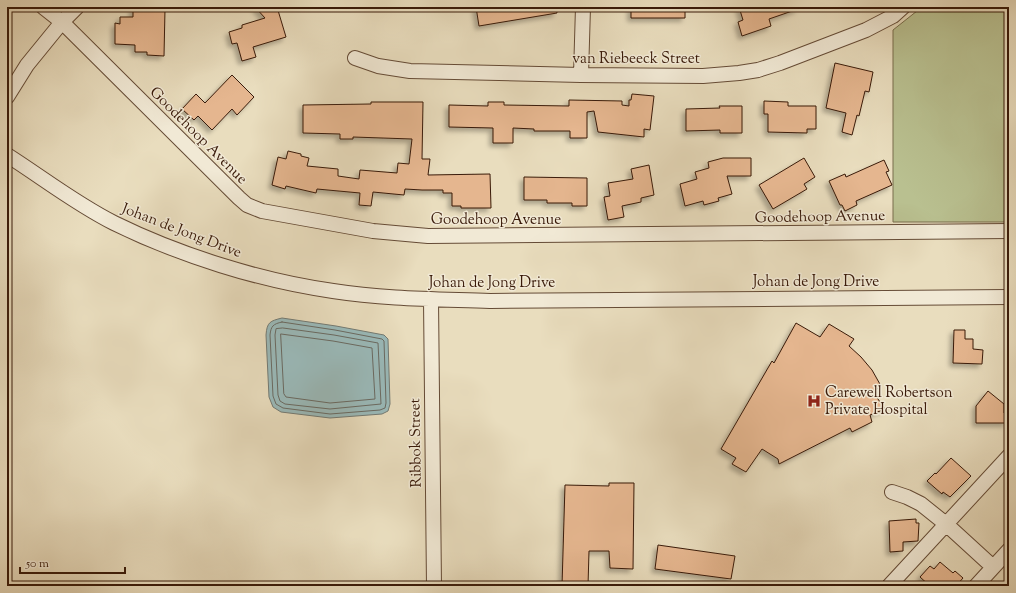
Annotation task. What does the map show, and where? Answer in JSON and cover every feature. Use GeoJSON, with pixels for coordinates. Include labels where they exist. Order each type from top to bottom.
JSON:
{"type":"FeatureCollection","features":[{"type":"Feature","properties":{"kind":"street","name":"Goodehoop Avenue"},"geometry":{"type":"LineString","coordinates":[[43,7],[62,22],[239,198],[247,205],[262,211],[373,231],[428,236],[1009,231]]}},
{"type":"Feature","properties":{"kind":"street"},"geometry":{"type":"LineString","coordinates":[[7,97],[27,65],[62,22],[77,7]]}},
{"type":"Feature","properties":{"kind":"street"},"geometry":{"type":"LineString","coordinates":[[581,75],[583,7]]}},
{"type":"Feature","properties":{"kind":"street","name":"van Riebeeck Street"},"geometry":{"type":"LineString","coordinates":[[356,58],[378,66],[410,71],[703,76],[758,70],[798,57],[866,30],[893,16],[904,7]]}},
{"type":"Feature","properties":{"kind":"street","name":"Johan de Jong Drive"},"geometry":{"type":"LineString","coordinates":[[7,155],[87,208],[131,231],[189,254],[256,274],[332,291],[431,300],[490,301],[1009,297]]}},
{"type":"Feature","properties":{"kind":"street","name":"Ribbok Street"},"geometry":{"type":"LineString","coordinates":[[431,300],[434,586]]}},
{"type":"Feature","properties":{"kind":"street"},"geometry":{"type":"LineString","coordinates":[[890,586],[1009,456]]}},
{"type":"Feature","properties":{"kind":"street"},"geometry":{"type":"LineString","coordinates":[[892,492],[921,504],[946,524],[993,568]]}},
{"type":"Feature","properties":{"kind":"street"},"geometry":{"type":"LineString","coordinates":[[976,586],[1009,550]]}},
{"type":"Feature","properties":{"kind":"green space"},"geometry":{"type":"Polygon","coordinates":[[[922,7],[1009,7],[1009,222],[893,222],[893,30],[922,7]]]}},
{"type":"Feature","properties":{"kind":"water"},"geometry":{"type":"Polygon","coordinates":[[[282,318],[384,335],[388,339],[390,404],[388,411],[382,414],[330,418],[281,412],[273,407],[269,397],[266,335],[268,325],[275,320],[282,318]]]}},
{"type":"Feature","properties":{"kind":"building"},"geometry":{"type":"Polygon","coordinates":[[[133,7],[165,9],[164,56],[147,55],[147,52],[135,52],[135,45],[115,44],[115,23],[120,24],[120,17],[133,17],[133,7]]]}},
{"type":"Feature","properties":{"kind":"building"},"geometry":{"type":"Polygon","coordinates":[[[255,7],[277,7],[286,37],[253,47],[256,57],[242,61],[237,43],[232,44],[229,32],[242,28],[242,25],[265,18],[255,7]]]}},
{"type":"Feature","properties":{"kind":"building"},"geometry":{"type":"Polygon","coordinates":[[[476,7],[556,7],[557,13],[479,26],[476,7]]]}},
{"type":"Feature","properties":{"kind":"building"},"geometry":{"type":"Polygon","coordinates":[[[631,7],[685,7],[685,18],[631,18],[631,7]]]}},
{"type":"Feature","properties":{"kind":"building"},"geometry":{"type":"Polygon","coordinates":[[[739,7],[798,7],[798,9],[769,19],[771,26],[742,36],[738,22],[743,20],[739,7]]]}},
{"type":"Feature","properties":{"kind":"building"},"geometry":{"type":"Polygon","coordinates":[[[835,63],[873,72],[869,92],[865,91],[859,116],[857,115],[852,135],[842,132],[846,113],[826,108],[835,63]]]}},
{"type":"Feature","properties":{"kind":"building"},"geometry":{"type":"Polygon","coordinates":[[[232,75],[254,97],[237,115],[232,109],[212,130],[198,116],[194,120],[182,109],[196,94],[205,103],[232,75]]]}},
{"type":"Feature","properties":{"kind":"building"},"geometry":{"type":"Polygon","coordinates":[[[632,94],[654,96],[650,130],[644,129],[644,137],[598,132],[594,111],[587,112],[587,138],[570,138],[570,131],[534,131],[534,129],[513,128],[513,143],[493,143],[493,128],[449,127],[449,105],[488,106],[488,102],[504,102],[504,105],[569,106],[569,100],[622,101],[622,105],[629,106],[629,100],[631,100],[632,94]]]}},
{"type":"Feature","properties":{"kind":"building"},"geometry":{"type":"Polygon","coordinates":[[[764,101],[788,102],[788,106],[816,106],[816,129],[807,129],[807,133],[768,132],[768,114],[764,114],[764,101]]]}},
{"type":"Feature","properties":{"kind":"building"},"geometry":{"type":"Polygon","coordinates":[[[371,102],[423,102],[422,159],[430,159],[428,175],[490,174],[491,208],[461,208],[461,206],[452,206],[452,193],[443,193],[443,190],[405,189],[404,195],[373,192],[371,206],[359,205],[360,193],[317,189],[316,193],[286,186],[285,189],[272,185],[278,157],[286,159],[288,151],[301,154],[301,156],[309,158],[307,166],[338,169],[338,176],[359,179],[360,170],[397,173],[398,163],[409,164],[412,139],[353,137],[353,139],[340,139],[340,134],[303,133],[303,105],[371,104],[371,102]]]}},
{"type":"Feature","properties":{"kind":"building"},"geometry":{"type":"Polygon","coordinates":[[[719,106],[742,106],[742,133],[720,133],[720,130],[686,131],[686,109],[720,108],[719,106]]]}},
{"type":"Feature","properties":{"kind":"building"},"geometry":{"type":"Polygon","coordinates":[[[723,158],[751,158],[751,176],[727,176],[732,194],[718,198],[719,201],[704,205],[703,201],[685,206],[680,184],[697,179],[695,172],[709,168],[708,162],[723,158]]]}},
{"type":"Feature","properties":{"kind":"building"},"geometry":{"type":"Polygon","coordinates":[[[804,158],[815,177],[804,184],[807,189],[773,209],[759,185],[804,158]]]}},
{"type":"Feature","properties":{"kind":"building"},"geometry":{"type":"Polygon","coordinates":[[[884,160],[889,171],[886,172],[892,185],[856,201],[857,205],[845,211],[842,205],[840,205],[829,181],[845,174],[846,177],[884,160]]]}},
{"type":"Feature","properties":{"kind":"building"},"geometry":{"type":"Polygon","coordinates":[[[649,165],[654,195],[641,198],[641,202],[622,206],[624,217],[608,220],[604,197],[610,196],[608,183],[633,179],[631,169],[649,165]]]}},
{"type":"Feature","properties":{"kind":"building"},"geometry":{"type":"Polygon","coordinates":[[[524,177],[587,178],[587,206],[572,206],[572,203],[547,203],[547,200],[524,200],[524,177]]]}},
{"type":"Feature","properties":{"kind":"building","name":"Carewell Robertson Private Hospital"},"geometry":{"type":"Polygon","coordinates":[[[796,323],[820,337],[829,324],[854,339],[849,346],[872,370],[881,386],[873,392],[885,409],[870,415],[872,422],[852,432],[850,428],[779,464],[778,459],[762,449],[746,472],[732,464],[736,458],[721,449],[772,361],[774,363],[796,323]]]}},
{"type":"Feature","properties":{"kind":"building"},"geometry":{"type":"Polygon","coordinates":[[[954,330],[965,330],[965,339],[973,339],[973,349],[983,350],[982,364],[953,363],[954,330]]]}},
{"type":"Feature","properties":{"kind":"building"},"geometry":{"type":"Polygon","coordinates":[[[988,391],[1004,404],[1004,413],[1007,413],[1007,423],[976,423],[976,406],[988,391]]]}},
{"type":"Feature","properties":{"kind":"building"},"geometry":{"type":"Polygon","coordinates":[[[951,458],[971,476],[950,497],[943,492],[942,494],[927,481],[951,458]]]}},
{"type":"Feature","properties":{"kind":"building"},"geometry":{"type":"Polygon","coordinates":[[[609,483],[634,483],[633,569],[610,568],[609,551],[589,551],[588,586],[562,586],[565,485],[609,486],[609,483]]]}},
{"type":"Feature","properties":{"kind":"building"},"geometry":{"type":"Polygon","coordinates":[[[916,519],[916,523],[919,523],[918,541],[903,542],[903,551],[890,552],[889,521],[916,519]]]}},
{"type":"Feature","properties":{"kind":"building"},"geometry":{"type":"Polygon","coordinates":[[[658,545],[735,556],[731,579],[655,569],[658,545]]]}},
{"type":"Feature","properties":{"kind":"building"},"geometry":{"type":"Polygon","coordinates":[[[940,562],[953,573],[955,571],[963,578],[956,586],[930,586],[920,577],[930,566],[934,569],[940,562]]]}},
{"type":"Feature","properties":{"kind":"place","name":"Carewell Robertson Private Hospital"},"geometry":{"type":"Point","coordinates":[814,401]}}]}
